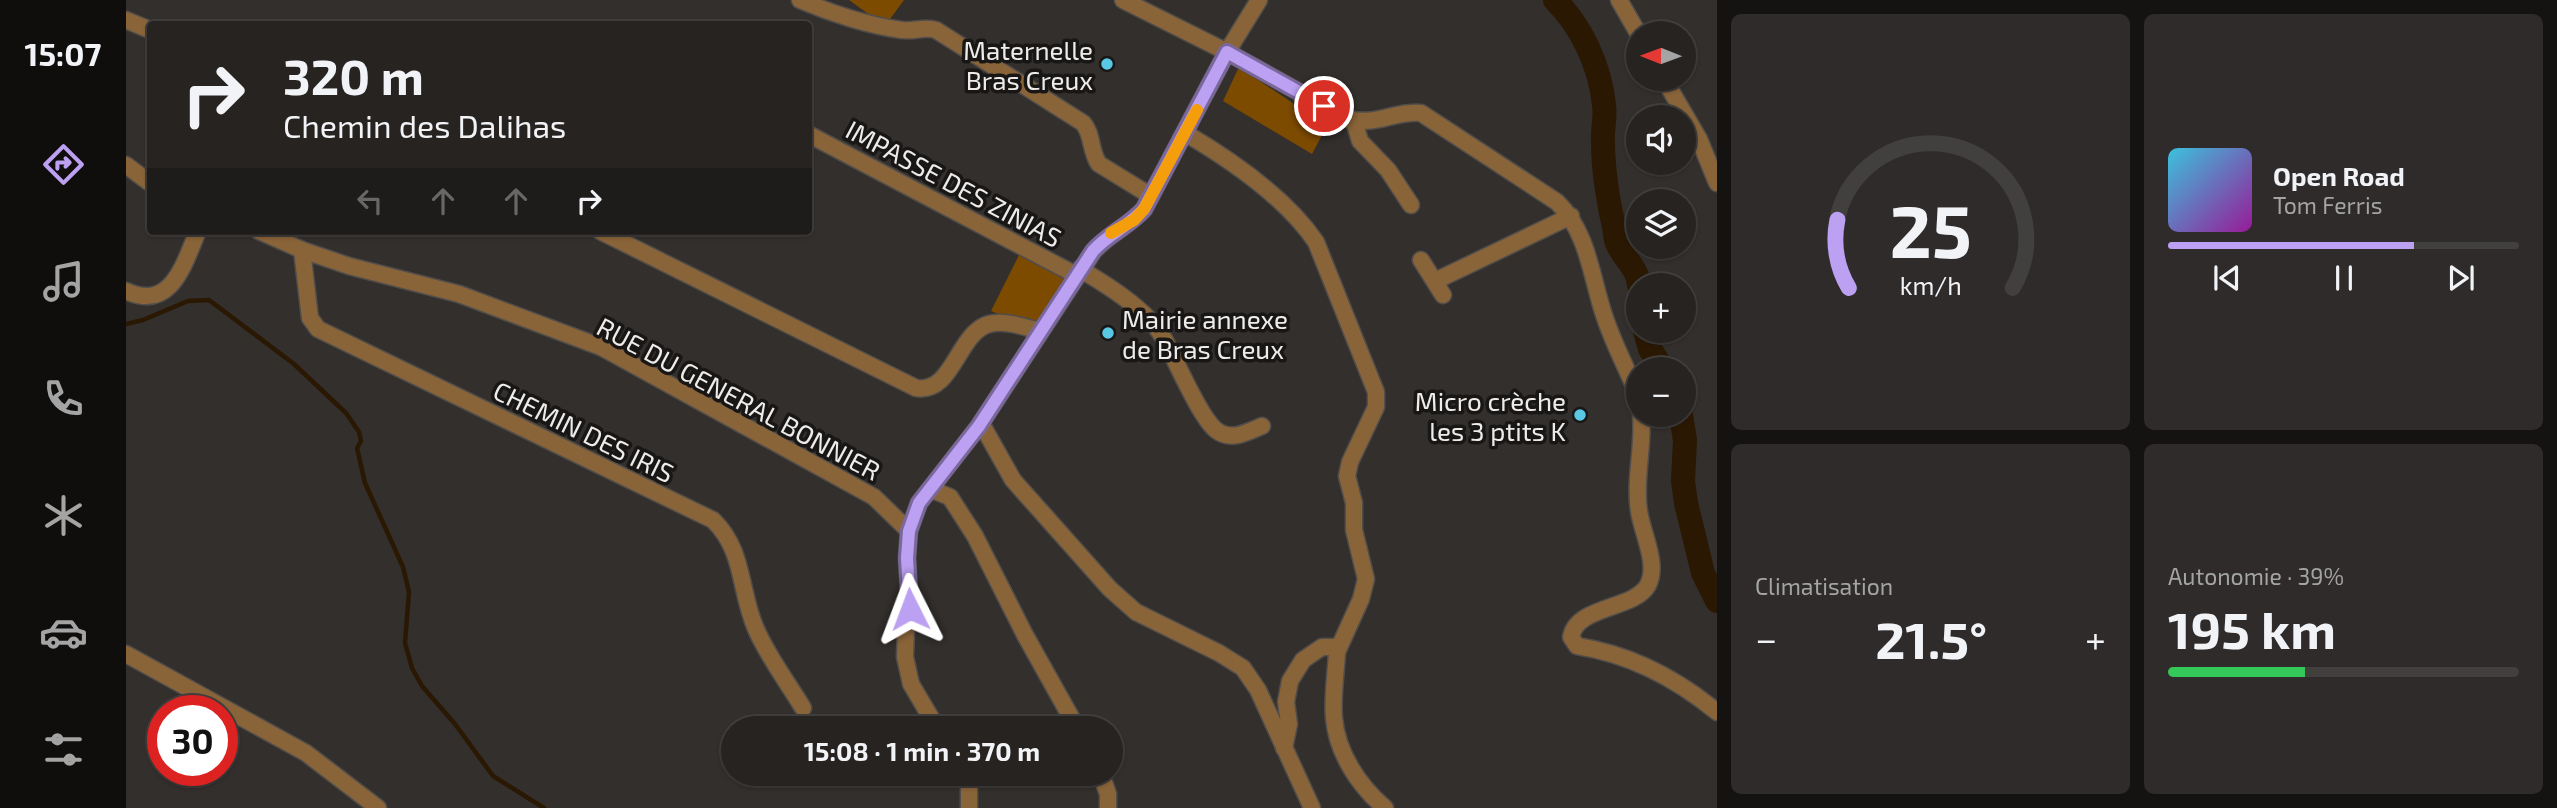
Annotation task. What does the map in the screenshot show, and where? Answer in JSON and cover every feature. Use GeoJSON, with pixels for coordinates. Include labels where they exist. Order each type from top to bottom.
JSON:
{"type":"FeatureCollection","features":[{"type":"Feature","properties":{"kind":"street"},"geometry":{"type":"LineString","coordinates":[[800,0],[826,11],[899,30],[936,30],[1083,123],[1087,127],[1094,156],[1099,164],[1151,196]]}},
{"type":"Feature","properties":{"kind":"street"},"geometry":{"type":"LineString","coordinates":[[1123,0],[1227,52],[1353,121],[1375,122],[1406,112],[1421,113],[1557,202],[1571,216],[1580,231],[1605,318],[1626,367]]}},
{"type":"Feature","properties":{"kind":"street"},"geometry":{"type":"LineString","coordinates":[[930,716],[911,684],[905,657],[906,627],[910,609],[907,558],[909,531],[919,503],[981,424],[1078,272],[1102,241],[1134,220],[1151,196],[1227,52],[1259,0]]}},
{"type":"Feature","properties":{"kind":"street"},"geometry":{"type":"LineString","coordinates":[[1619,0],[1631,21]]}},
{"type":"Feature","properties":{"kind":"street"},"geometry":{"type":"LineString","coordinates":[[126,20],[147,29]]}},
{"type":"Feature","properties":{"kind":"street"},"geometry":{"type":"LineString","coordinates":[[1671,91],[1699,139],[1717,183]]}},
{"type":"Feature","properties":{"kind":"street"},"geometry":{"type":"LineString","coordinates":[[1353,121],[1360,141],[1388,170],[1411,205]]}},
{"type":"Feature","properties":{"kind":"street"},"geometry":{"type":"LineString","coordinates":[[1185,133],[1218,153],[1302,222],[1316,242],[1376,392],[1376,407],[1350,461],[1347,476],[1354,503],[1354,530],[1366,579],[1361,599],[1338,652],[1334,720],[1346,762],[1374,799],[1385,808]]}},
{"type":"Feature","properties":{"kind":"street","name":"IMPASSE DES ZINIAS"},"geometry":{"type":"LineString","coordinates":[[812,136],[1128,300],[1161,334],[1183,377],[1217,431],[1238,436],[1262,426]]}},
{"type":"Feature","properties":{"kind":"street"},"geometry":{"type":"LineString","coordinates":[[126,165],[147,181]]}},
{"type":"Feature","properties":{"kind":"street"},"geometry":{"type":"LineString","coordinates":[[1422,260],[1439,288],[1571,216]]}},
{"type":"Feature","properties":{"kind":"street"},"geometry":{"type":"LineString","coordinates":[[126,291],[135,295],[154,296],[169,288],[177,279],[196,235]]}},
{"type":"Feature","properties":{"kind":"street","name":"RUE DU GENERAL BONNIER"},"geometry":{"type":"LineString","coordinates":[[268,235],[302,250],[393,279],[459,293],[601,348],[874,498],[909,531]]}},
{"type":"Feature","properties":{"kind":"street"},"geometry":{"type":"LineString","coordinates":[[608,235],[916,388],[926,390],[940,382],[975,332],[988,324],[1014,324],[1040,331]]}},
{"type":"Feature","properties":{"kind":"street","name":"CHEMIN DES IRIS"},"geometry":{"type":"LineString","coordinates":[[302,250],[310,318],[318,329],[713,520],[723,530],[736,554],[745,597],[757,630],[803,708]]}},
{"type":"Feature","properties":{"kind":"street"},"geometry":{"type":"LineString","coordinates":[[981,424],[1013,480],[1110,589],[1136,612],[1219,653],[1243,668],[1258,690],[1312,808]]}},
{"type":"Feature","properties":{"kind":"street"},"geometry":{"type":"LineString","coordinates":[[1640,427],[1639,510],[1649,556],[1650,577],[1641,593],[1594,613],[1576,626],[1571,637],[1577,646],[1629,658],[1700,698],[1717,712]]}},
{"type":"Feature","properties":{"kind":"street"},"geometry":{"type":"LineString","coordinates":[[930,489],[950,497],[975,536],[1025,635],[1070,716]]}},
{"type":"Feature","properties":{"kind":"street"},"geometry":{"type":"LineString","coordinates":[[1284,748],[1289,724],[1286,702],[1290,681],[1303,660],[1322,647],[1334,647],[1338,652]]}},
{"type":"Feature","properties":{"kind":"street"},"geometry":{"type":"LineString","coordinates":[[126,654],[306,753],[378,808]]}},
{"type":"Feature","properties":{"kind":"street"},"geometry":{"type":"LineString","coordinates":[[968,786],[969,808]]}},
{"type":"Feature","properties":{"kind":"street"},"geometry":{"type":"LineString","coordinates":[[1105,786],[1108,808]]}},
{"type":"Feature","properties":{"kind":"shaded area"},"geometry":{"type":"Polygon","coordinates":[[[849,0],[904,0],[885,26],[849,0]]]}},
{"type":"Feature","properties":{"kind":"shaded area"},"geometry":{"type":"Polygon","coordinates":[[[1239,67],[1327,126],[1312,154],[1223,101],[1239,67]]]}},
{"type":"Feature","properties":{"kind":"shaded area"},"geometry":{"type":"Polygon","coordinates":[[[1022,249],[1068,273],[1038,330],[991,311],[1022,249]]]}},
{"type":"Feature","properties":{"kind":"waterway"},"geometry":{"type":"LineString","coordinates":[[1555,0],[1573,22],[1594,62],[1602,90],[1605,174],[1616,239],[1636,273]]}},
{"type":"Feature","properties":{"kind":"waterway"},"geometry":{"type":"LineString","coordinates":[[126,324],[143,320],[188,301],[209,300],[294,364],[346,413],[359,432],[361,441],[357,448],[365,483],[403,567],[409,592],[405,643],[412,668],[422,686],[455,724],[493,776],[544,808]]}},
{"type":"Feature","properties":{"kind":"waterway"},"geometry":{"type":"LineString","coordinates":[[1648,343],[1655,357]]}},
{"type":"Feature","properties":{"kind":"waterway"},"geometry":{"type":"LineString","coordinates":[[1683,427],[1683,481],[1686,503],[1703,573],[1717,601]]}},
{"type":"Feature","properties":{"kind":"slow traffic"},"geometry":{"type":"LineString","coordinates":[[1111,233],[1134,220],[1144,209],[1197,110]]}},
{"type":"Feature","properties":{"kind":"place","name":"Maternelle Bras Creux"},"geometry":{"type":"Point","coordinates":[1107,64]}},
{"type":"Feature","properties":{"kind":"place","name":"Mairie annexe de Bras Creux"},"geometry":{"type":"Point","coordinates":[1108,333]}},
{"type":"Feature","properties":{"kind":"place","name":"Micro crèche les 3 ptits K"},"geometry":{"type":"Point","coordinates":[1580,415]}},
{"type":"Feature","properties":{"kind":"route"},"geometry":{"type":"LineString","coordinates":[[910,609],[907,558],[909,531],[919,503],[979,426],[1093,251],[1110,234],[1134,220],[1144,209],[1227,52],[1324,106]]}}]}
